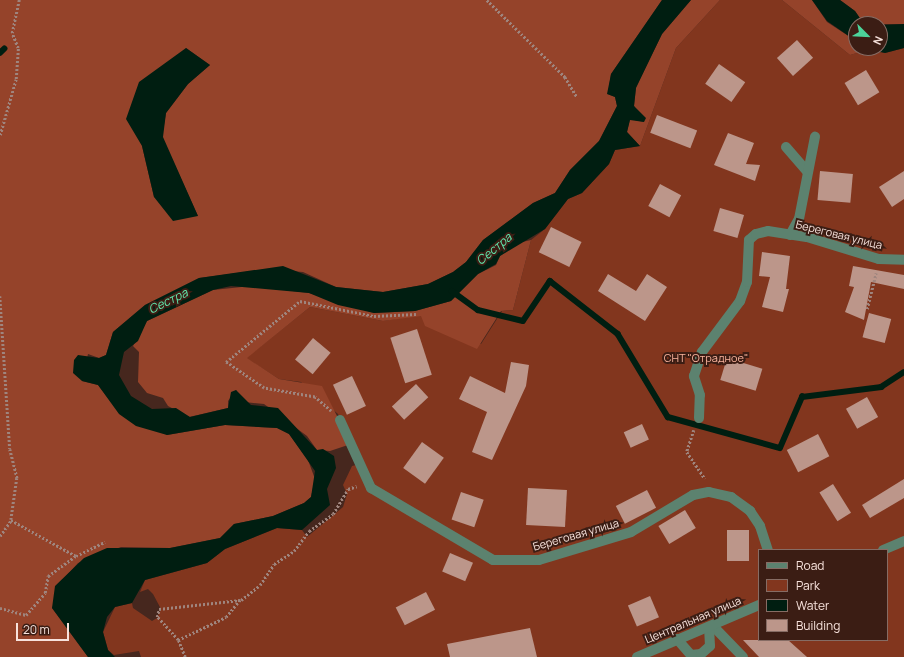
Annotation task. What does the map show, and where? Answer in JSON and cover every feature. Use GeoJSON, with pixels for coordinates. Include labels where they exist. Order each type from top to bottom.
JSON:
{"type":"FeatureCollection","features":[{"type":"Feature","properties":{"kind":"street"},"geometry":{"type":"LineString","coordinates":[[790,235],[799,219],[815,137]]}},
{"type":"Feature","properties":{"kind":"street"},"geometry":{"type":"LineString","coordinates":[[786,147],[808,172]]}},
{"type":"Feature","properties":{"kind":"street","name":"Береговая улица"},"geometry":{"type":"LineString","coordinates":[[699,418],[700,395],[694,376],[702,352],[740,301],[747,282],[749,240],[768,231],[790,235],[879,259],[904,260]]}},
{"type":"Feature","properties":{"kind":"street"},"geometry":{"type":"LineString","coordinates":[[340,420],[369,483]]}},
{"type":"Feature","properties":{"kind":"street","name":"Береговая улица"},"geometry":{"type":"LineString","coordinates":[[369,483],[476,552],[493,560],[510,562],[539,560],[631,532],[693,495],[715,492],[731,497],[750,511],[760,526],[768,549]]}},
{"type":"Feature","properties":{"kind":"street"},"geometry":{"type":"LineString","coordinates":[[885,549],[904,541]]}},
{"type":"Feature","properties":{"kind":"street","name":"Центральная улица"},"geometry":{"type":"LineString","coordinates":[[637,657],[758,605]]}},
{"type":"Feature","properties":{"kind":"street"},"geometry":{"type":"LineString","coordinates":[[678,639],[691,655],[701,654],[710,646],[711,626]]}},
{"type":"Feature","properties":{"kind":"street"},"geometry":{"type":"LineString","coordinates":[[711,626],[743,657]]}},
{"type":"Feature","properties":{"kind":"path"},"geometry":{"type":"LineString","coordinates":[[0,134],[16,79],[18,48],[12,32],[19,0]]}},
{"type":"Feature","properties":{"kind":"path"},"geometry":{"type":"LineString","coordinates":[[487,0],[565,77],[577,97]]}},
{"type":"Feature","properties":{"kind":"path"},"geometry":{"type":"LineString","coordinates":[[867,309],[879,259]]}},
{"type":"Feature","properties":{"kind":"path"},"geometry":{"type":"LineString","coordinates":[[0,296],[10,449],[17,478],[11,520],[0,536]]}},
{"type":"Feature","properties":{"kind":"path"},"geometry":{"type":"LineString","coordinates":[[340,420],[315,397],[264,388],[226,362],[300,301],[374,316],[416,314]]}},
{"type":"Feature","properties":{"kind":"path"},"geometry":{"type":"LineString","coordinates":[[693,433],[687,452],[715,492]]}},
{"type":"Feature","properties":{"kind":"path"},"geometry":{"type":"LineString","coordinates":[[178,640],[226,617],[241,600],[260,585],[274,564],[294,551],[309,531],[333,514],[348,489],[369,483]]}},
{"type":"Feature","properties":{"kind":"path"},"geometry":{"type":"LineString","coordinates":[[11,520],[76,556]]}},
{"type":"Feature","properties":{"kind":"path"},"geometry":{"type":"LineString","coordinates":[[0,608],[26,615],[45,593],[48,576],[76,556],[105,542]]}},
{"type":"Feature","properties":{"kind":"path"},"geometry":{"type":"LineString","coordinates":[[185,657],[178,640],[157,617],[159,608],[241,600]]}},
{"type":"Feature","properties":{"kind":"green space","name":"СНТ \"Отрадное\""},"geometry":{"type":"Polygon","coordinates":[[[720,0],[782,0],[848,53],[848,56],[888,56],[888,52],[904,48],[904,657],[141,657],[139,651],[114,655],[108,650],[103,632],[115,607],[132,603],[133,608],[152,621],[157,618],[161,609],[153,594],[148,589],[140,592],[145,580],[207,563],[225,549],[277,528],[302,530],[307,537],[343,507],[347,494],[343,485],[352,466],[360,464],[338,414],[301,382],[279,379],[246,358],[310,307],[383,321],[421,315],[481,344],[502,311],[513,310],[531,240],[545,229],[568,199],[582,193],[609,164],[615,150],[640,146],[676,48],[720,0]]]}},
{"type":"Feature","properties":{"kind":"shaded area"},"geometry":{"type":"Polygon","coordinates":[[[0,0],[662,0],[611,74],[608,94],[615,97],[617,106],[599,141],[570,170],[555,193],[533,203],[483,240],[466,262],[453,272],[428,284],[383,292],[336,287],[303,272],[268,269],[199,278],[145,305],[113,332],[106,355],[99,358],[88,354],[82,381],[98,385],[111,402],[167,435],[225,425],[277,428],[289,434],[308,460],[315,479],[311,497],[304,503],[273,516],[234,524],[220,538],[170,548],[121,547],[78,563],[68,574],[52,608],[88,657],[0,657],[0,0]],[[186,48],[142,146],[154,197],[198,216],[162,137],[166,113],[188,84],[210,65],[186,48]]]}},
{"type":"Feature","properties":{"kind":"shaded area"},"geometry":{"type":"Polygon","coordinates":[[[691,0],[720,0],[676,48],[640,146],[627,132],[630,119],[644,122],[634,106],[636,87],[662,34],[691,0]]]}},
{"type":"Feature","properties":{"kind":"shaded area"},"geometry":{"type":"Polygon","coordinates":[[[782,0],[812,0],[827,22],[848,36],[848,53],[782,0]]]}},
{"type":"Feature","properties":{"kind":"shaded area"},"geometry":{"type":"Polygon","coordinates":[[[840,0],[904,0],[904,24],[888,24],[888,16],[858,16],[855,11],[840,0]]]}},
{"type":"Feature","properties":{"kind":"shaded area"},"geometry":{"type":"Polygon","coordinates":[[[531,240],[513,310],[501,311],[477,349],[425,326],[421,316],[383,321],[310,307],[247,358],[279,379],[322,386],[351,444],[330,451],[317,450],[307,436],[264,404],[244,402],[236,390],[228,401],[228,408],[189,417],[168,406],[163,398],[147,393],[138,382],[139,352],[133,346],[147,321],[213,290],[251,286],[309,293],[374,313],[415,311],[451,301],[478,274],[496,265],[500,256],[518,243],[531,240]]]}},
{"type":"Feature","properties":{"kind":"water","name":"Сестра"},"geometry":{"type":"Polygon","coordinates":[[[662,0],[691,0],[662,34],[636,88],[634,106],[646,118],[644,122],[630,120],[627,132],[640,146],[615,150],[609,164],[582,193],[568,199],[545,229],[500,256],[496,264],[478,274],[451,301],[415,311],[374,313],[338,305],[309,293],[231,286],[213,290],[147,321],[138,341],[124,352],[119,375],[131,396],[152,409],[176,408],[190,417],[228,408],[231,392],[236,390],[251,405],[278,408],[317,450],[323,449],[334,456],[336,468],[327,489],[330,505],[302,530],[277,528],[225,549],[207,563],[145,580],[132,603],[115,607],[107,617],[103,632],[108,650],[115,657],[88,657],[52,608],[55,586],[84,558],[107,548],[170,548],[220,538],[234,524],[273,516],[304,503],[311,497],[315,471],[289,434],[277,428],[225,425],[167,435],[136,426],[119,414],[98,385],[82,381],[73,373],[74,360],[78,355],[99,358],[106,355],[113,332],[145,305],[199,278],[283,266],[336,287],[383,292],[428,284],[453,272],[466,262],[483,240],[533,203],[555,193],[570,170],[599,141],[617,106],[615,97],[607,94],[611,74],[662,0]]]}},
{"type":"Feature","properties":{"kind":"water"},"geometry":{"type":"Polygon","coordinates":[[[812,0],[840,0],[855,11],[858,16],[848,16],[848,35],[827,21],[812,0]]]}},
{"type":"Feature","properties":{"kind":"water"},"geometry":{"type":"Polygon","coordinates":[[[904,24],[904,48],[888,52],[888,25],[904,24]]]}},
{"type":"Feature","properties":{"kind":"water"},"geometry":{"type":"Polygon","coordinates":[[[186,48],[210,65],[188,84],[166,113],[163,137],[198,216],[173,221],[154,197],[142,146],[126,119],[139,82],[186,48]]]}},
{"type":"Feature","properties":{"kind":"building"},"geometry":{"type":"Polygon","coordinates":[[[797,40],[813,58],[793,76],[777,58],[797,40]]]}},
{"type":"Feature","properties":{"kind":"building"},"geometry":{"type":"Polygon","coordinates":[[[719,64],[745,82],[731,102],[705,84],[719,64]]]}},
{"type":"Feature","properties":{"kind":"building"},"geometry":{"type":"Polygon","coordinates":[[[866,70],[879,92],[858,105],[845,83],[866,70]]]}},
{"type":"Feature","properties":{"kind":"building"},"geometry":{"type":"Polygon","coordinates":[[[657,115],[697,130],[690,148],[650,133],[657,115]]]}},
{"type":"Feature","properties":{"kind":"building"},"geometry":{"type":"Polygon","coordinates":[[[728,133],[754,143],[746,164],[760,165],[755,181],[714,165],[728,133]]]}},
{"type":"Feature","properties":{"kind":"building"},"geometry":{"type":"Polygon","coordinates":[[[820,171],[853,174],[850,203],[817,200],[820,171]]]}},
{"type":"Feature","properties":{"kind":"building"},"geometry":{"type":"Polygon","coordinates":[[[904,171],[904,199],[892,207],[879,187],[904,171]]]}},
{"type":"Feature","properties":{"kind":"building"},"geometry":{"type":"Polygon","coordinates":[[[660,184],[681,195],[669,217],[648,206],[660,184]]]}},
{"type":"Feature","properties":{"kind":"building"},"geometry":{"type":"Polygon","coordinates":[[[720,208],[744,215],[737,238],[713,231],[720,208]]]}},
{"type":"Feature","properties":{"kind":"building"},"geometry":{"type":"Polygon","coordinates":[[[551,227],[582,242],[569,267],[539,252],[551,227]]]}},
{"type":"Feature","properties":{"kind":"building"},"geometry":{"type":"Polygon","coordinates":[[[762,252],[790,256],[786,289],[789,289],[783,312],[762,307],[770,277],[759,276],[762,252]]]}},
{"type":"Feature","properties":{"kind":"building"},"geometry":{"type":"Polygon","coordinates":[[[853,266],[904,275],[904,289],[871,282],[864,320],[845,312],[854,287],[849,286],[853,266]]]}},
{"type":"Feature","properties":{"kind":"building"},"geometry":{"type":"Polygon","coordinates":[[[608,274],[636,291],[647,274],[667,287],[645,321],[598,291],[608,274]]]}},
{"type":"Feature","properties":{"kind":"building"},"geometry":{"type":"Polygon","coordinates":[[[869,313],[891,319],[885,343],[863,337],[869,313]]]}},
{"type":"Feature","properties":{"kind":"building"},"geometry":{"type":"Polygon","coordinates":[[[417,329],[432,375],[405,383],[390,338],[417,329]]]}},
{"type":"Feature","properties":{"kind":"building"},"geometry":{"type":"Polygon","coordinates":[[[313,338],[331,353],[313,374],[295,359],[313,338]]]}},
{"type":"Feature","properties":{"kind":"building"},"geometry":{"type":"Polygon","coordinates":[[[727,358],[762,369],[756,391],[720,380],[727,358]]]}},
{"type":"Feature","properties":{"kind":"building"},"geometry":{"type":"Polygon","coordinates":[[[511,362],[529,365],[526,386],[492,460],[472,452],[487,412],[459,399],[470,376],[505,393],[511,362]]]}},
{"type":"Feature","properties":{"kind":"building"},"geometry":{"type":"Polygon","coordinates":[[[352,376],[366,406],[347,415],[333,385],[352,376]]]}},
{"type":"Feature","properties":{"kind":"building"},"geometry":{"type":"Polygon","coordinates":[[[416,384],[428,397],[404,420],[392,407],[416,384]]]}},
{"type":"Feature","properties":{"kind":"building"},"geometry":{"type":"Polygon","coordinates":[[[867,397],[878,417],[857,429],[846,409],[867,397]]]}},
{"type":"Feature","properties":{"kind":"building"},"geometry":{"type":"Polygon","coordinates":[[[642,424],[649,440],[631,448],[624,432],[642,424]]]}},
{"type":"Feature","properties":{"kind":"building"},"geometry":{"type":"Polygon","coordinates":[[[818,434],[829,456],[798,472],[787,450],[818,434]]]}},
{"type":"Feature","properties":{"kind":"building"},"geometry":{"type":"Polygon","coordinates":[[[422,442],[444,458],[425,484],[403,468],[422,442]]]}},
{"type":"Feature","properties":{"kind":"building"},"geometry":{"type":"Polygon","coordinates":[[[904,479],[904,498],[870,518],[862,505],[904,479]]]}},
{"type":"Feature","properties":{"kind":"building"},"geometry":{"type":"Polygon","coordinates":[[[833,484],[851,513],[837,521],[819,492],[833,484]]]}},
{"type":"Feature","properties":{"kind":"building"},"geometry":{"type":"Polygon","coordinates":[[[528,488],[567,490],[565,527],[526,525],[528,488]]]}},
{"type":"Feature","properties":{"kind":"building"},"geometry":{"type":"Polygon","coordinates":[[[647,490],[656,508],[625,524],[616,506],[647,490]]]}},
{"type":"Feature","properties":{"kind":"building"},"geometry":{"type":"Polygon","coordinates":[[[461,492],[484,500],[474,527],[452,519],[461,492]]]}},
{"type":"Feature","properties":{"kind":"building"},"geometry":{"type":"Polygon","coordinates":[[[685,510],[696,528],[669,544],[658,526],[685,510]]]}},
{"type":"Feature","properties":{"kind":"building"},"geometry":{"type":"Polygon","coordinates":[[[727,530],[749,530],[749,561],[727,561],[727,530]]]}},
{"type":"Feature","properties":{"kind":"building"},"geometry":{"type":"Polygon","coordinates":[[[450,553],[473,563],[465,581],[442,571],[450,553]]]}},
{"type":"Feature","properties":{"kind":"building"},"geometry":{"type":"Polygon","coordinates":[[[426,592],[435,610],[405,625],[396,607],[426,592]]]}},
{"type":"Feature","properties":{"kind":"building"},"geometry":{"type":"Polygon","coordinates":[[[650,596],[659,617],[637,627],[628,605],[650,596]]]}},
{"type":"Feature","properties":{"kind":"building"},"geometry":{"type":"Polygon","coordinates":[[[530,628],[537,657],[450,657],[447,644],[530,628]]]}},
{"type":"Feature","properties":{"kind":"building"},"geometry":{"type":"Polygon","coordinates":[[[743,640],[789,641],[807,657],[759,657],[743,640]]]}},
{"type":"Feature","properties":{"kind":"waterway"},"geometry":{"type":"LineString","coordinates":[[0,53],[4,49]]}},
{"type":"Feature","properties":{"kind":"waterway"},"geometry":{"type":"LineString","coordinates":[[452,291],[478,310],[523,321],[550,281],[618,334],[668,417],[780,448],[802,397],[881,387],[904,372]]}}]}
